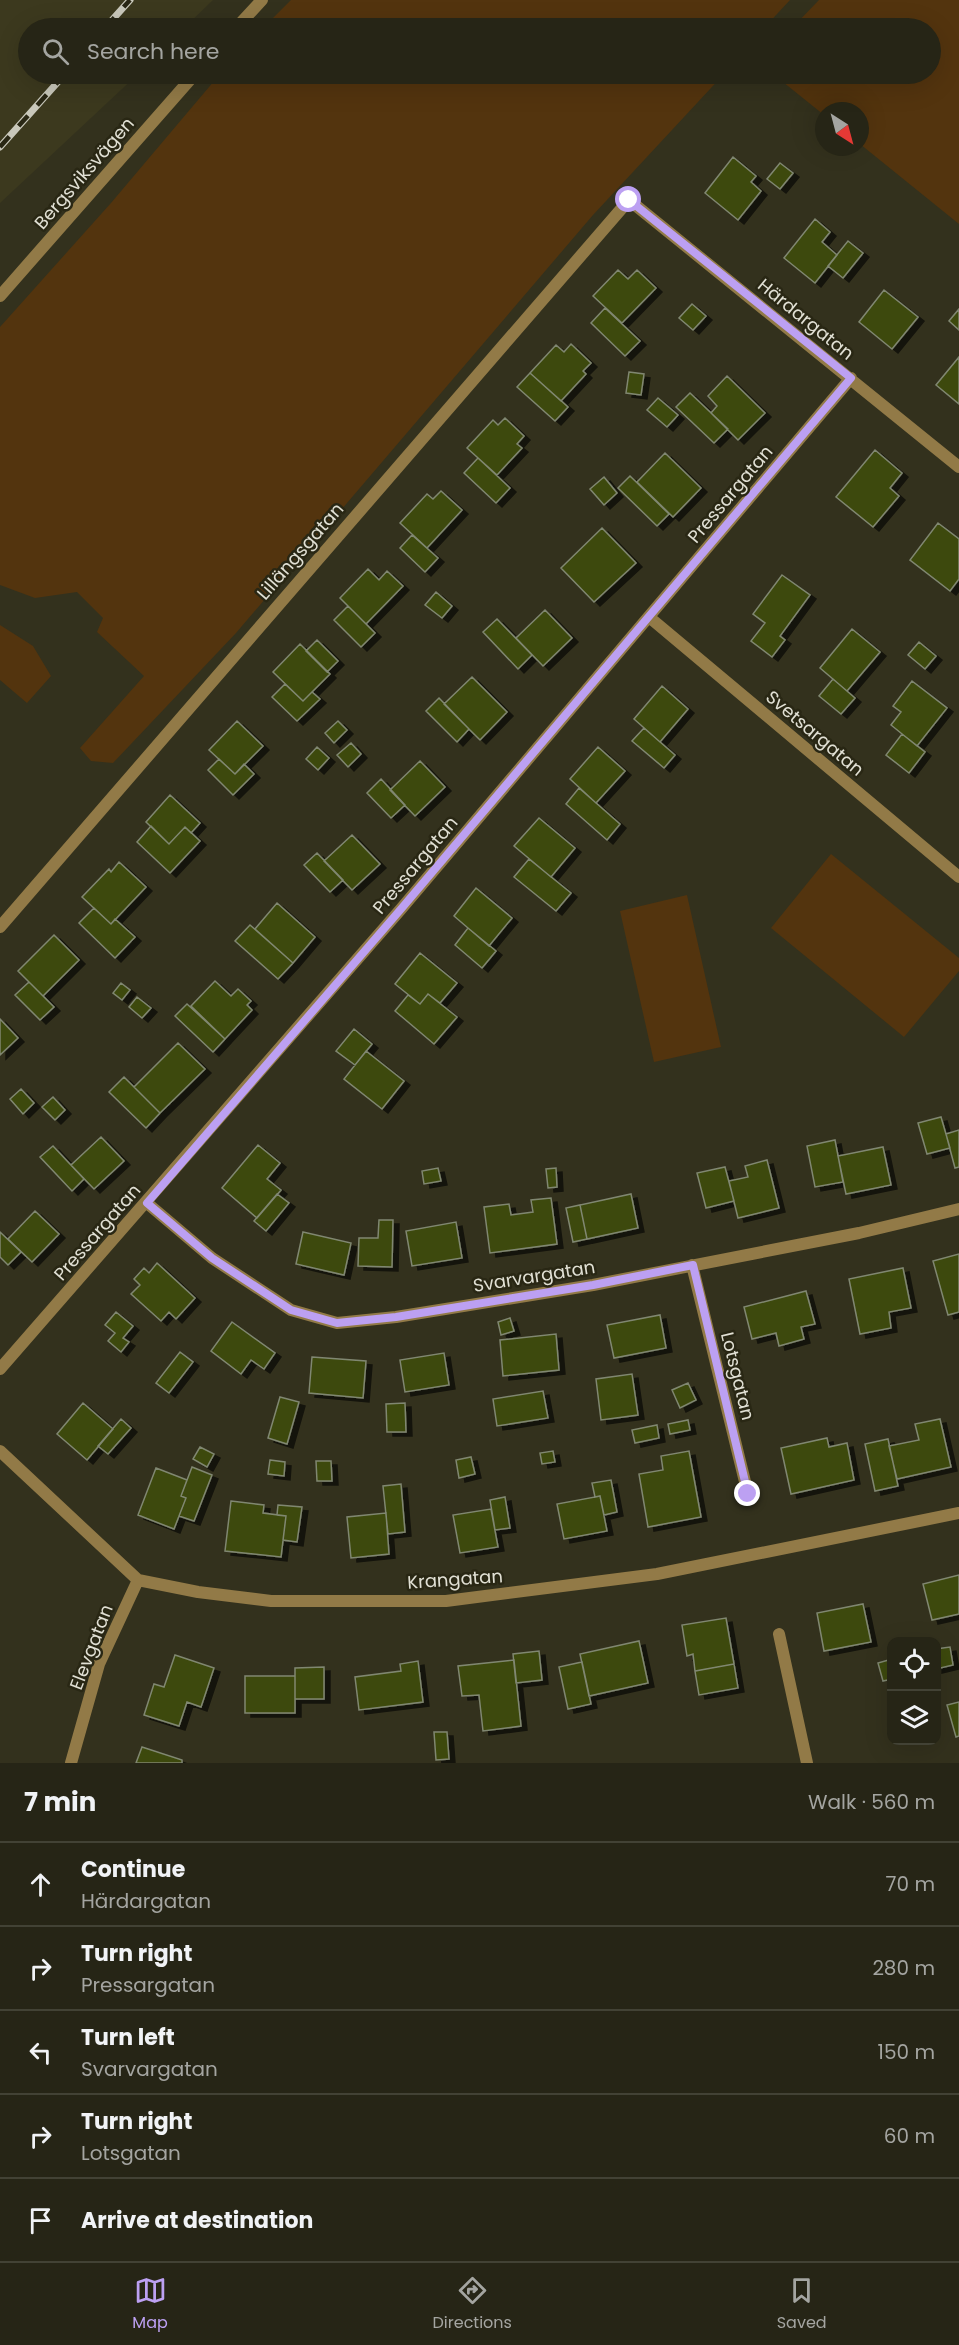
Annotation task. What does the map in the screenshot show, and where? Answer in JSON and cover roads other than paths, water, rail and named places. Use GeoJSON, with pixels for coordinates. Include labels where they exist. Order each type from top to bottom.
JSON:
{"type":"FeatureCollection","features":[{"type":"Feature","properties":{"kind":"street"},"geometry":{"type":"LineString","coordinates":[[245,18],[262,0]]}},
{"type":"Feature","properties":{"kind":"street","name":"Bergsviksvägen"},"geometry":{"type":"LineString","coordinates":[[0,296],[186,84]]}},
{"type":"Feature","properties":{"kind":"street","name":"Härdargatan"},"geometry":{"type":"LineString","coordinates":[[629,200],[959,467]]}},
{"type":"Feature","properties":{"kind":"street","name":"Lillängsgatan"},"geometry":{"type":"LineString","coordinates":[[0,927],[629,200]]}},
{"type":"Feature","properties":{"kind":"street","name":"Pressargatan"},"geometry":{"type":"LineString","coordinates":[[0,1369],[147,1203],[851,378]]}},
{"type":"Feature","properties":{"kind":"street","name":"Svetsargatan"},"geometry":{"type":"LineString","coordinates":[[649,617],[959,877]]}},
{"type":"Feature","properties":{"kind":"street","name":"Svarvargatan"},"geometry":{"type":"LineString","coordinates":[[147,1203],[212,1258],[291,1310],[337,1323],[396,1317],[581,1287],[859,1233],[959,1209]]}},
{"type":"Feature","properties":{"kind":"street","name":"Lotsgatan"},"geometry":{"type":"LineString","coordinates":[[693,1265],[748,1494]]}},
{"type":"Feature","properties":{"kind":"street"},"geometry":{"type":"LineString","coordinates":[[0,1451],[138,1580]]}},
{"type":"Feature","properties":{"kind":"street","name":"Krangatan"},"geometry":{"type":"LineString","coordinates":[[138,1580],[198,1592],[271,1601],[446,1601],[657,1574],[959,1513]]}},
{"type":"Feature","properties":{"kind":"street","name":"Elevgatan"},"geometry":{"type":"LineString","coordinates":[[71,1763],[99,1664],[138,1580]]}},
{"type":"Feature","properties":{"kind":"street"},"geometry":{"type":"LineString","coordinates":[[779,1634],[807,1763]]}},
{"type":"Feature","properties":{"kind":"railway"},"geometry":{"type":"LineString","coordinates":[[114,18],[130,0]]}},
{"type":"Feature","properties":{"kind":"railway"},"geometry":{"type":"LineString","coordinates":[[0,147],[56,84]]}}]}
